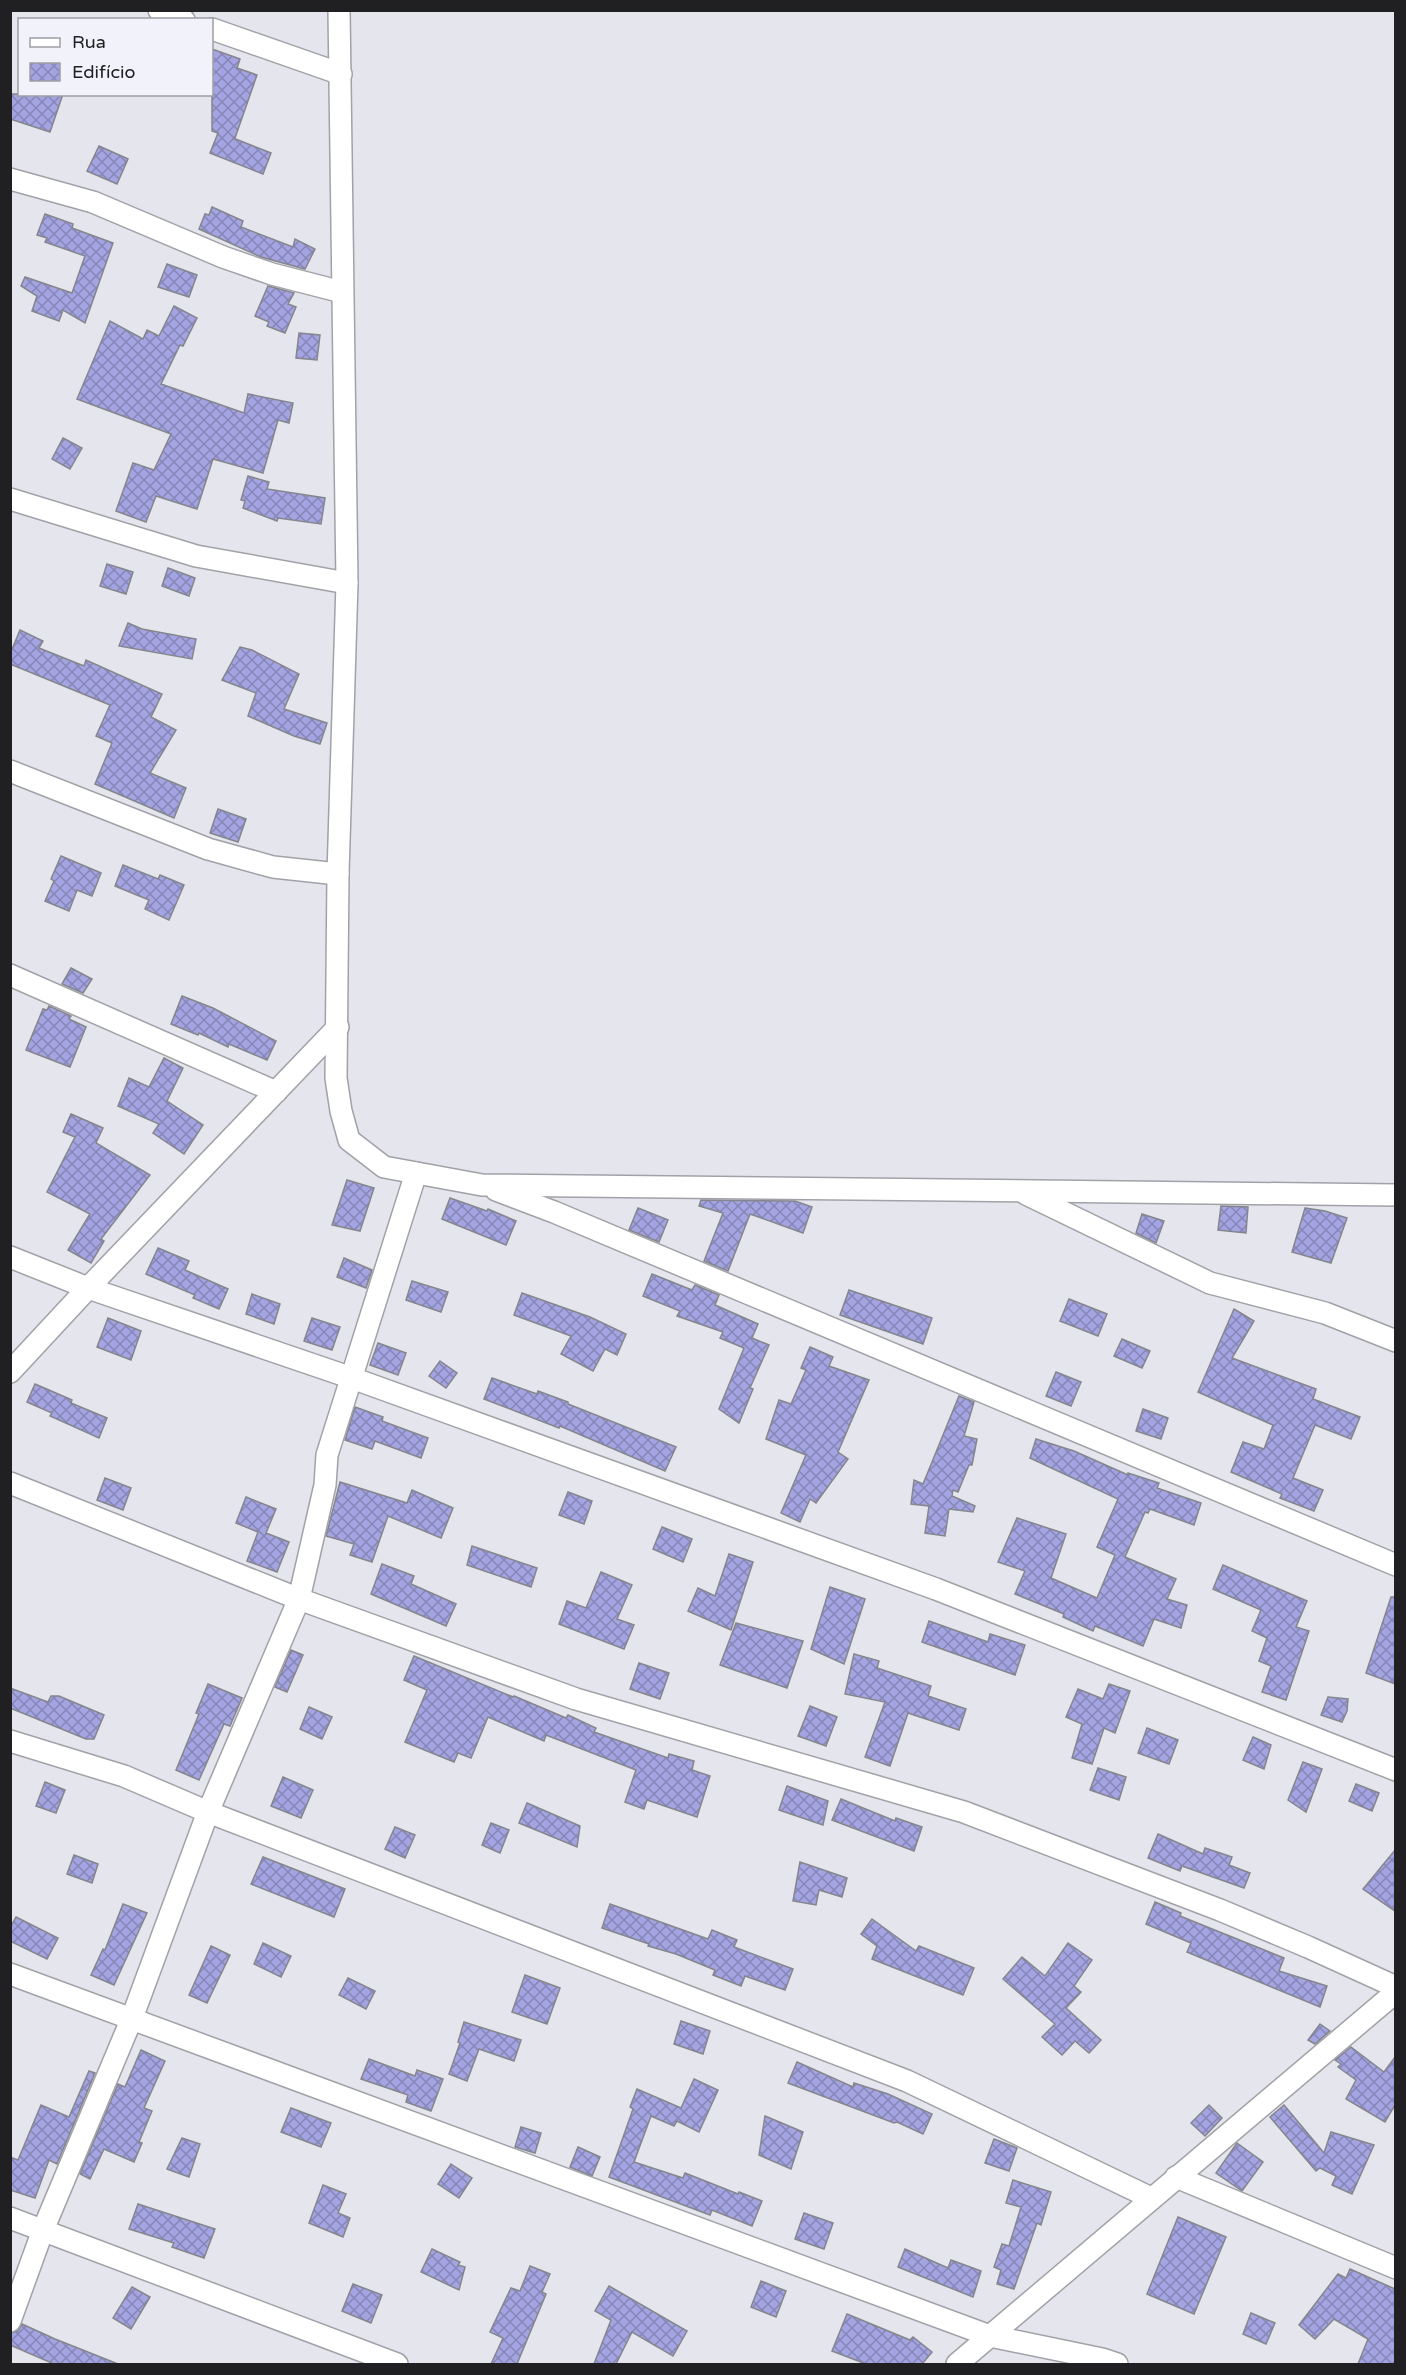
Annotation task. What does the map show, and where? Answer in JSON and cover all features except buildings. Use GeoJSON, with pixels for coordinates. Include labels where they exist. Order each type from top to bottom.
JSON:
{"type":"FeatureCollection","features":[{"type":"Feature","properties":{"kind":"street"},"geometry":{"type":"LineString","coordinates":[[159,10],[179,18]]}},
{"type":"Feature","properties":{"kind":"street"},"geometry":{"type":"LineString","coordinates":[[339,10],[347,583],[338,874],[336,1078],[341,1111],[349,1140],[384,1167],[482,1185],[1395,1195]]}},
{"type":"Feature","properties":{"kind":"street"},"geometry":{"type":"LineString","coordinates":[[213,29],[341,74]]}},
{"type":"Feature","properties":{"kind":"street"},"geometry":{"type":"LineString","coordinates":[[10,179],[93,202],[223,257],[272,274],[342,292]]}},
{"type":"Feature","properties":{"kind":"street"},"geometry":{"type":"LineString","coordinates":[[10,500],[196,556],[347,583]]}},
{"type":"Feature","properties":{"kind":"street"},"geometry":{"type":"LineString","coordinates":[[10,771],[208,849],[273,867],[338,874]]}},
{"type":"Feature","properties":{"kind":"street"},"geometry":{"type":"LineString","coordinates":[[10,975],[276,1092]]}},
{"type":"Feature","properties":{"kind":"street"},"geometry":{"type":"LineString","coordinates":[[10,1372],[338,1027]]}},
{"type":"Feature","properties":{"kind":"street"},"geometry":{"type":"LineString","coordinates":[[10,2321],[43,2230],[132,2018],[208,1812],[299,1599],[325,1485],[327,1455],[416,1173]]}},
{"type":"Feature","properties":{"kind":"street"},"geometry":{"type":"LineString","coordinates":[[482,1185],[554,1212],[1395,1565]]}},
{"type":"Feature","properties":{"kind":"street"},"geometry":{"type":"LineString","coordinates":[[1020,1191],[1210,1283],[1325,1313],[1395,1341]]}},
{"type":"Feature","properties":{"kind":"street"},"geometry":{"type":"LineString","coordinates":[[10,1257],[88,1288],[352,1378],[936,1589],[1395,1770]]}},
{"type":"Feature","properties":{"kind":"street"},"geometry":{"type":"LineString","coordinates":[[10,1483],[299,1599],[576,1699],[964,1812],[1231,1915],[1308,1947],[1395,1990],[957,2364]]}},
{"type":"Feature","properties":{"kind":"street"},"geometry":{"type":"LineString","coordinates":[[10,1741],[124,1776],[208,1812],[907,2081],[1151,2198]]}},
{"type":"Feature","properties":{"kind":"street"},"geometry":{"type":"LineString","coordinates":[[10,1974],[990,2336],[1117,2364]]}},
{"type":"Feature","properties":{"kind":"street"},"geometry":{"type":"LineString","coordinates":[[1176,2177],[1395,2268]]}},
{"type":"Feature","properties":{"kind":"street"},"geometry":{"type":"LineString","coordinates":[[10,2218],[397,2364]]}}]}
